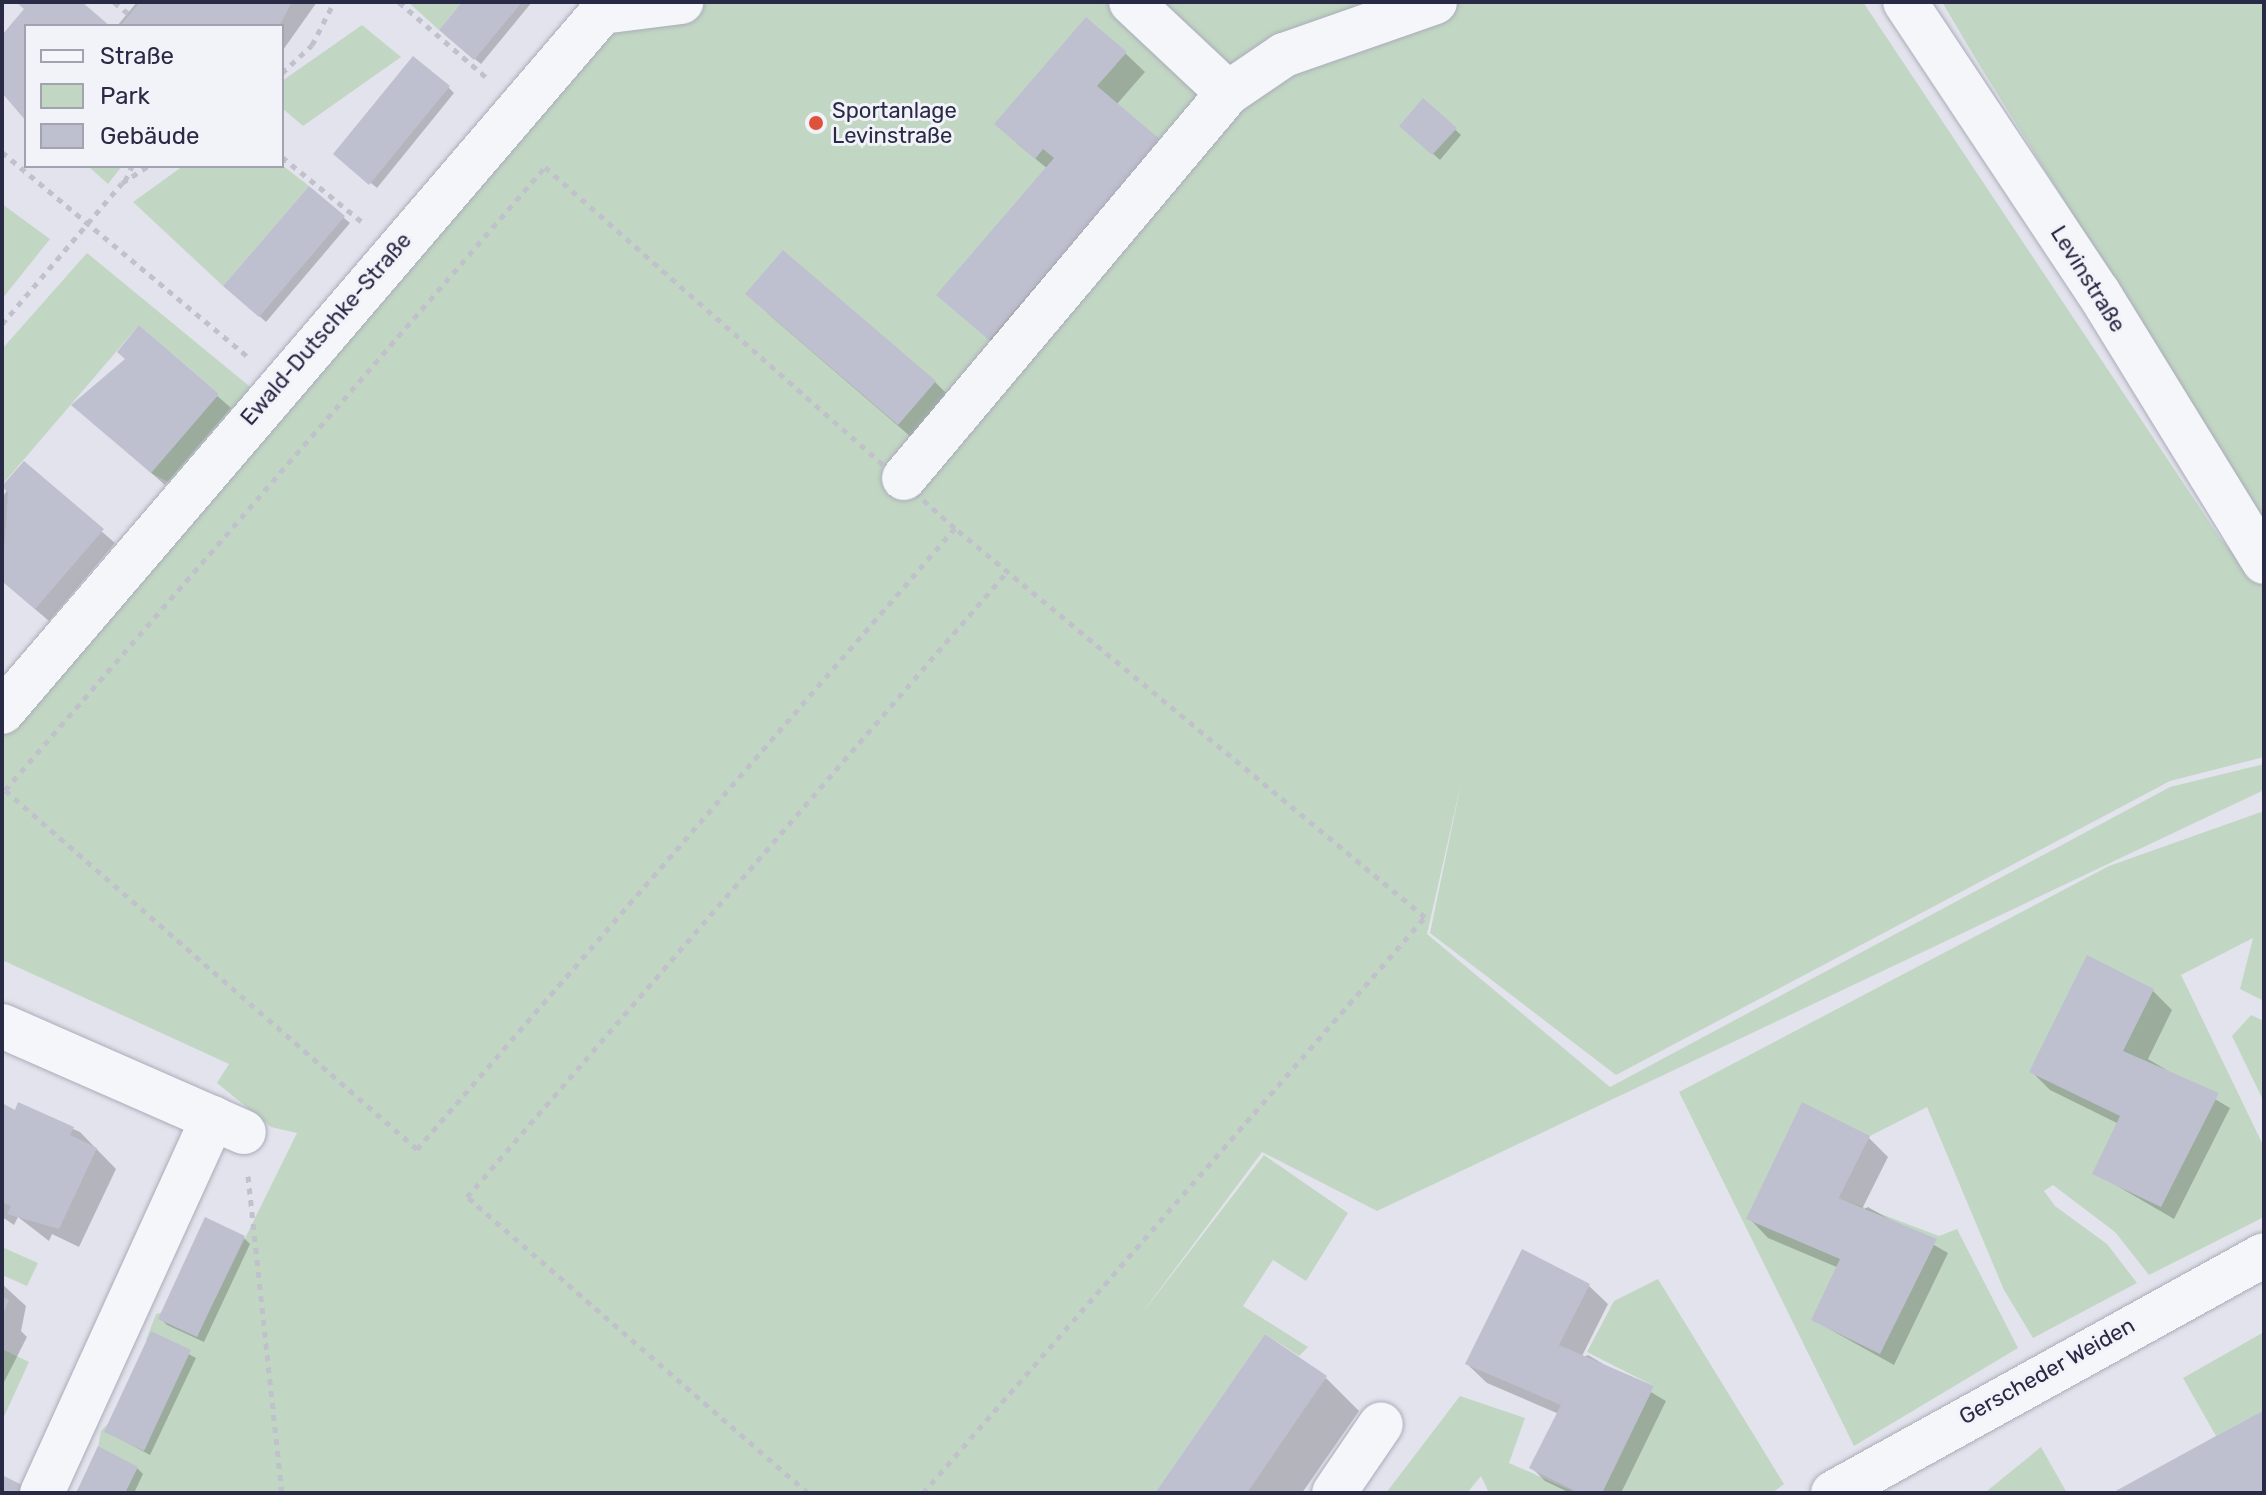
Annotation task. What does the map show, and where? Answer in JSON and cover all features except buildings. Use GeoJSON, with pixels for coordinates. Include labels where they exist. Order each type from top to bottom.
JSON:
{"type":"FeatureCollection","features":[{"type":"Feature","properties":{"kind":"street","name":"Ewald-Dutschke-Straße"},"geometry":{"type":"LineString","coordinates":[[2,712],[278,382],[396,250],[518,104],[602,12],[681,2]]}},
{"type":"Feature","properties":{"kind":"street"},"geometry":{"type":"LineString","coordinates":[[1131,2],[1228,93]]}},
{"type":"Feature","properties":{"kind":"street"},"geometry":{"type":"LineString","coordinates":[[904,478],[1228,93],[1284,55],[1435,2]]}},
{"type":"Feature","properties":{"kind":"street","name":"Levinstraße"},"geometry":{"type":"LineString","coordinates":[[1905,2],[2098,292],[2264,562]]}},
{"type":"Feature","properties":{"kind":"street"},"geometry":{"type":"LineString","coordinates":[[2,1026],[229,1125],[42,1493]]}},
{"type":"Feature","properties":{"kind":"street","name":"Gerscheder Weiden"},"geometry":{"type":"LineString","coordinates":[[1833,1493],[2264,1255]]}},
{"type":"Feature","properties":{"kind":"street"},"geometry":{"type":"LineString","coordinates":[[1334,1493],[1381,1424]]}},
{"type":"Feature","properties":{"kind":"path"},"geometry":{"type":"LineString","coordinates":[[114,2],[129,14]]}},
{"type":"Feature","properties":{"kind":"path"},"geometry":{"type":"LineString","coordinates":[[284,71],[312,45],[334,2]]}},
{"type":"Feature","properties":{"kind":"path"},"geometry":{"type":"LineString","coordinates":[[399,2],[518,104]]}},
{"type":"Feature","properties":{"kind":"path"},"geometry":{"type":"LineString","coordinates":[[2,152],[278,382]]}},
{"type":"Feature","properties":{"kind":"path"},"geometry":{"type":"LineString","coordinates":[[284,159],[396,250]]}},
{"type":"Feature","properties":{"kind":"path"},"geometry":{"type":"LineString","coordinates":[[923,1493],[1425,917],[1005,574],[904,478],[545,167],[5,790],[417,1149],[955,528]]}},
{"type":"Feature","properties":{"kind":"path"},"geometry":{"type":"LineString","coordinates":[[124,182],[131,168]]}},
{"type":"Feature","properties":{"kind":"path"},"geometry":{"type":"LineString","coordinates":[[2,324],[124,182],[145,168]]}},
{"type":"Feature","properties":{"kind":"path"},"geometry":{"type":"LineString","coordinates":[[808,1493],[467,1197],[1005,574]]}},
{"type":"Feature","properties":{"kind":"path"},"geometry":{"type":"LineString","coordinates":[[229,1125],[282,1493]]}},
{"type":"Feature","properties":{"kind":"green space"},"geometry":{"type":"Polygon","coordinates":[[[408,2],[462,2],[439,30],[408,2]]]}},
{"type":"Feature","properties":{"kind":"green space"},"geometry":{"type":"Polygon","coordinates":[[[695,2],[1863,2],[2220,538],[2264,588],[2264,757],[2170,781],[1616,1075],[1430,933],[1462,779],[1427,934],[1610,1087],[2170,787],[2264,764],[2264,790],[1377,1211],[1262,1152],[1137,1320],[1264,1155],[1348,1213],[1306,1281],[1273,1260],[1243,1306],[1308,1347],[1299,1356],[1265,1334],[1155,1493],[125,1493],[96,1459],[101,1431],[167,1361],[146,1340],[156,1314],[216,1297],[297,1133],[271,1127],[217,1083],[229,1064],[2,960],[2,724],[606,19],[695,2]]]}},
{"type":"Feature","properties":{"kind":"green space"},"geometry":{"type":"Polygon","coordinates":[[[1942,2],[2264,2],[2264,521],[1977,61],[1942,2]]]}},
{"type":"Feature","properties":{"kind":"green space"},"geometry":{"type":"Polygon","coordinates":[[[362,25],[401,57],[303,126],[284,110],[284,80],[362,25]]]}},
{"type":"Feature","properties":{"kind":"green space"},"geometry":{"type":"Polygon","coordinates":[[[284,167],[309,186],[223,286],[133,202],[180,168],[284,167]]]}},
{"type":"Feature","properties":{"kind":"green space"},"geometry":{"type":"Polygon","coordinates":[[[90,168],[120,168],[108,184],[90,168]]]}},
{"type":"Feature","properties":{"kind":"green space"},"geometry":{"type":"Polygon","coordinates":[[[2,204],[50,239],[2,299],[2,204]]]}},
{"type":"Feature","properties":{"kind":"green space"},"geometry":{"type":"Polygon","coordinates":[[[87,253],[254,390],[174,485],[151,473],[219,394],[139,325],[2,485],[2,349],[87,253]]]}},
{"type":"Feature","properties":{"kind":"green space"},"geometry":{"type":"Polygon","coordinates":[[[2264,811],[2264,1001],[2240,989],[2253,938],[2181,975],[2264,1147],[2264,1217],[2149,1275],[2115,1232],[2053,1185],[2044,1191],[2055,1206],[2107,1244],[2137,1283],[2033,1338],[2004,1290],[1927,1107],[1870,1136],[1839,1198],[1939,1236],[1957,1229],[2018,1348],[1854,1446],[1679,1092],[2109,866],[2264,811]]]}},
{"type":"Feature","properties":{"kind":"green space"},"geometry":{"type":"Polygon","coordinates":[[[2251,1015],[2264,1021],[2264,1102],[2232,1036],[2251,1015]]]}},
{"type":"Feature","properties":{"kind":"green space"},"geometry":{"type":"Polygon","coordinates":[[[2,1247],[38,1263],[27,1286],[2,1275],[2,1247]]]}},
{"type":"Feature","properties":{"kind":"green space"},"geometry":{"type":"Polygon","coordinates":[[[1658,1279],[1784,1484],[1772,1493],[1602,1493],[1654,1386],[1587,1352],[1614,1301],[1658,1279]]]}},
{"type":"Feature","properties":{"kind":"green space"},"geometry":{"type":"Polygon","coordinates":[[[2264,1332],[2264,1410],[2216,1436],[2183,1378],[2264,1332]]]}},
{"type":"Feature","properties":{"kind":"green space"},"geometry":{"type":"Polygon","coordinates":[[[2,1349],[29,1362],[2,1421],[2,1349]]]}},
{"type":"Feature","properties":{"kind":"green space"},"geometry":{"type":"Polygon","coordinates":[[[1460,1396],[1525,1418],[1509,1463],[1577,1493],[1489,1493],[1481,1476],[1467,1493],[1386,1493],[1460,1396]]]}},
{"type":"Feature","properties":{"kind":"green space"},"geometry":{"type":"Polygon","coordinates":[[[2041,1447],[2067,1493],[1988,1493],[1987,1491],[2041,1447]]]}},
{"type":"Feature","properties":{"kind":"place","name":"Sportanlage Levinstraße"},"geometry":{"type":"Point","coordinates":[816,123]}}]}
